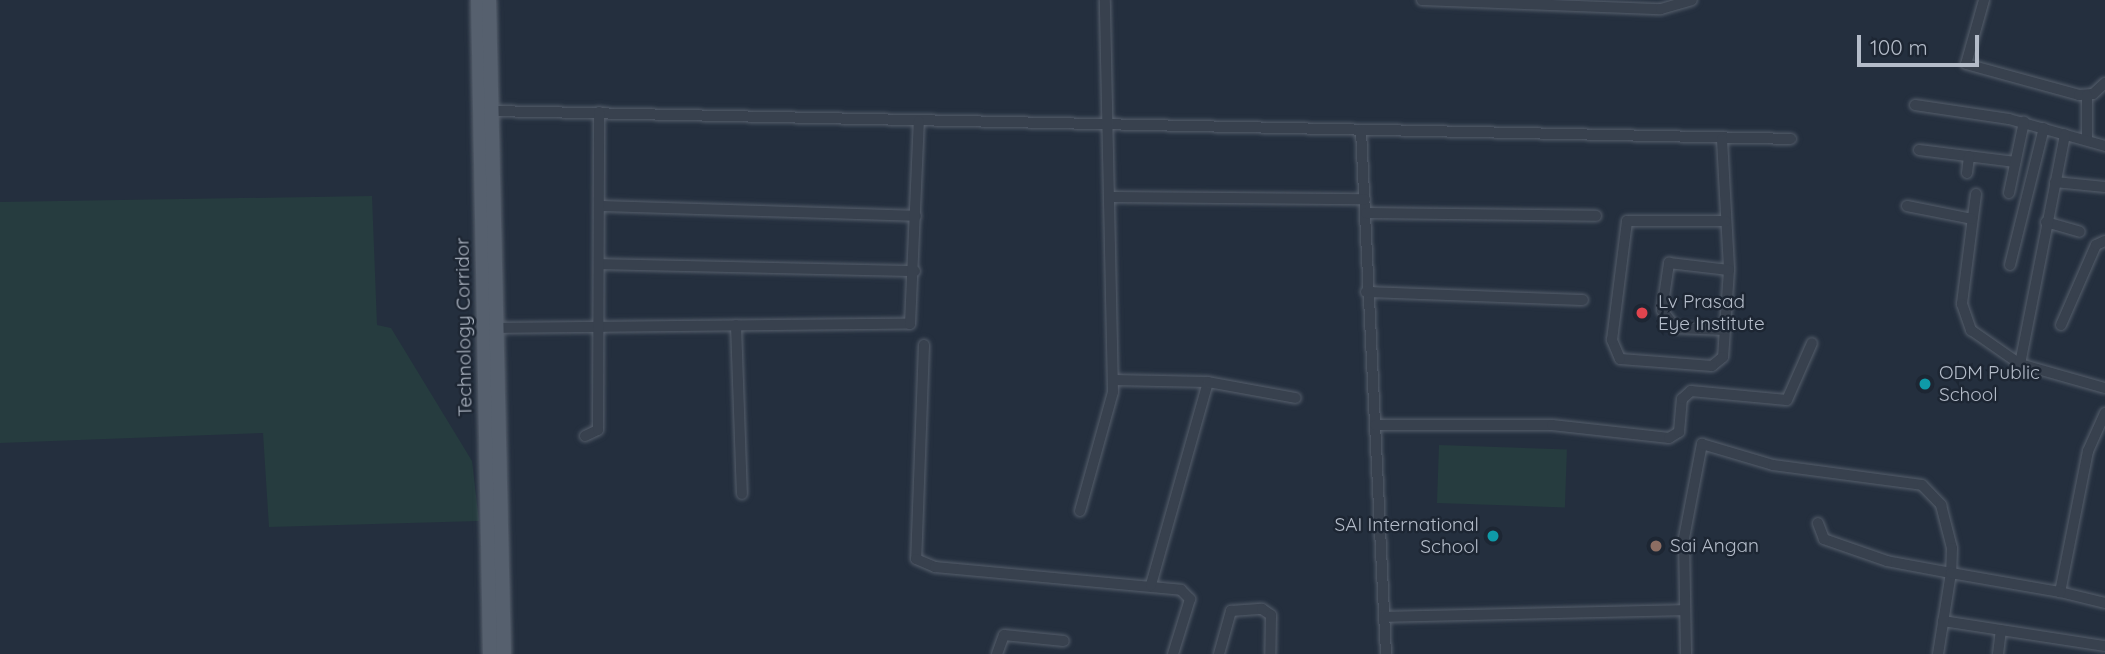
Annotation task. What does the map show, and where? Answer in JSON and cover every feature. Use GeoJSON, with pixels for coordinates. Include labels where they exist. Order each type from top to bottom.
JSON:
{"type":"FeatureCollection","features":[{"type":"Feature","properties":{"kind":"main road","name":"Technology Corridor"},"geometry":{"type":"LineString","coordinates":[[478,0],[488,286],[490,654]]}},
{"type":"Feature","properties":{"kind":"main road"},"geometry":{"type":"LineString","coordinates":[[489,0],[492,111],[488,286],[495,328],[504,654]]}},
{"type":"Feature","properties":{"kind":"street"},"geometry":{"type":"LineString","coordinates":[[1080,512],[1110,414],[1113,380],[1105,0]]}},
{"type":"Feature","properties":{"kind":"street"},"geometry":{"type":"LineString","coordinates":[[1422,0],[1574,2],[1661,9],[1692,0]]}},
{"type":"Feature","properties":{"kind":"street"},"geometry":{"type":"LineString","coordinates":[[1983,0],[1966,64],[2087,95],[2105,83]]}},
{"type":"Feature","properties":{"kind":"street"},"geometry":{"type":"LineString","coordinates":[[2087,95],[2087,140]]}},
{"type":"Feature","properties":{"kind":"street"},"geometry":{"type":"LineString","coordinates":[[1915,105],[2024,122],[2105,146]]}},
{"type":"Feature","properties":{"kind":"street"},"geometry":{"type":"LineString","coordinates":[[492,111],[1791,139]]}},
{"type":"Feature","properties":{"kind":"street"},"geometry":{"type":"LineString","coordinates":[[585,436],[598,430],[599,113]]}},
{"type":"Feature","properties":{"kind":"street"},"geometry":{"type":"LineString","coordinates":[[495,328],[910,324],[915,271],[919,121]]}},
{"type":"Feature","properties":{"kind":"street"},"geometry":{"type":"LineString","coordinates":[[2009,193],[2024,122]]}},
{"type":"Feature","properties":{"kind":"street"},"geometry":{"type":"LineString","coordinates":[[2010,265],[2044,128]]}},
{"type":"Feature","properties":{"kind":"street"},"geometry":{"type":"LineString","coordinates":[[1361,130],[1366,213],[1366,292],[1386,654]]}},
{"type":"Feature","properties":{"kind":"street"},"geometry":{"type":"LineString","coordinates":[[2020,364],[2065,134]]}},
{"type":"Feature","properties":{"kind":"street"},"geometry":{"type":"LineString","coordinates":[[1722,139],[1729,270],[1723,357],[1712,366],[1629,362],[1614,352],[1627,221],[1726,221]]}},
{"type":"Feature","properties":{"kind":"street"},"geometry":{"type":"LineString","coordinates":[[1919,150],[2015,162]]}},
{"type":"Feature","properties":{"kind":"street"},"geometry":{"type":"LineString","coordinates":[[1967,173],[1969,156]]}},
{"type":"Feature","properties":{"kind":"street"},"geometry":{"type":"LineString","coordinates":[[2055,182],[2105,187]]}},
{"type":"Feature","properties":{"kind":"street"},"geometry":{"type":"LineString","coordinates":[[1976,194],[1964,318],[1988,346],[2020,364],[2105,388]]}},
{"type":"Feature","properties":{"kind":"street"},"geometry":{"type":"LineString","coordinates":[[1111,197],[1365,199]]}},
{"type":"Feature","properties":{"kind":"street"},"geometry":{"type":"LineString","coordinates":[[599,206],[916,216]]}},
{"type":"Feature","properties":{"kind":"street"},"geometry":{"type":"LineString","coordinates":[[1907,206],[1972,219]]}},
{"type":"Feature","properties":{"kind":"street"},"geometry":{"type":"LineString","coordinates":[[1366,213],[1596,216]]}},
{"type":"Feature","properties":{"kind":"street"},"geometry":{"type":"LineString","coordinates":[[2046,222],[2080,232]]}},
{"type":"Feature","properties":{"kind":"street"},"geometry":{"type":"LineString","coordinates":[[2061,326],[2096,245],[2105,241]]}},
{"type":"Feature","properties":{"kind":"street"},"geometry":{"type":"LineString","coordinates":[[1725,330],[1676,328],[1662,310],[1669,263],[1729,270]]}},
{"type":"Feature","properties":{"kind":"street"},"geometry":{"type":"LineString","coordinates":[[600,264],[915,271]]}},
{"type":"Feature","properties":{"kind":"street"},"geometry":{"type":"LineString","coordinates":[[1366,292],[1583,300]]}},
{"type":"Feature","properties":{"kind":"street"},"geometry":{"type":"LineString","coordinates":[[736,326],[742,494]]}},
{"type":"Feature","properties":{"kind":"street"},"geometry":{"type":"LineString","coordinates":[[1375,425],[1552,425],[1669,438],[1679,432],[1682,399],[1691,391],[1787,400],[1812,344]]}},
{"type":"Feature","properties":{"kind":"street"},"geometry":{"type":"LineString","coordinates":[[924,345],[916,559],[935,567],[1151,585],[1181,590],[1190,599],[1173,654]]}},
{"type":"Feature","properties":{"kind":"street"},"geometry":{"type":"LineString","coordinates":[[1113,380],[1208,382],[1296,398]]}},
{"type":"Feature","properties":{"kind":"street"},"geometry":{"type":"LineString","coordinates":[[1151,585],[1208,382]]}},
{"type":"Feature","properties":{"kind":"street"},"geometry":{"type":"LineString","coordinates":[[2060,592],[2088,451],[2105,414]]}},
{"type":"Feature","properties":{"kind":"street"},"geometry":{"type":"LineString","coordinates":[[1686,654],[1684,538],[1702,444],[1773,465],[1922,485],[1941,505],[1952,548],[1951,573],[1938,654]]}},
{"type":"Feature","properties":{"kind":"street"},"geometry":{"type":"LineString","coordinates":[[1818,523],[1824,539],[1887,561],[2060,592],[2105,603]]}},
{"type":"Feature","properties":{"kind":"street"},"geometry":{"type":"LineString","coordinates":[[1219,654],[1231,611],[1262,609],[1271,615],[1270,654]]}},
{"type":"Feature","properties":{"kind":"street"},"geometry":{"type":"LineString","coordinates":[[1384,617],[1685,610]]}},
{"type":"Feature","properties":{"kind":"street"},"geometry":{"type":"LineString","coordinates":[[1943,621],[2105,646]]}},
{"type":"Feature","properties":{"kind":"street"},"geometry":{"type":"LineString","coordinates":[[1998,654],[2001,630]]}},
{"type":"Feature","properties":{"kind":"street"},"geometry":{"type":"LineString","coordinates":[[997,654],[1004,635],[1064,641]]}},
{"type":"Feature","properties":{"kind":"green space"},"geometry":{"type":"Polygon","coordinates":[[[372,196],[377,325],[391,328],[472,461],[479,521],[269,527],[263,433],[0,443],[0,202],[372,196]]]}},
{"type":"Feature","properties":{"kind":"green space"},"geometry":{"type":"Polygon","coordinates":[[[1439,445],[1567,449],[1565,507],[1437,503],[1439,445]]]}},
{"type":"Feature","properties":{"kind":"place","name":"Lv Prasad Eye Institute"},"geometry":{"type":"Point","coordinates":[1642,313]}},
{"type":"Feature","properties":{"kind":"place","name":"ODM Public School"},"geometry":{"type":"Point","coordinates":[1925,384]}},
{"type":"Feature","properties":{"kind":"place","name":"SAI International School"},"geometry":{"type":"Point","coordinates":[1493,536]}},
{"type":"Feature","properties":{"kind":"place","name":"Sai Angan"},"geometry":{"type":"Point","coordinates":[1656,546]}}]}
